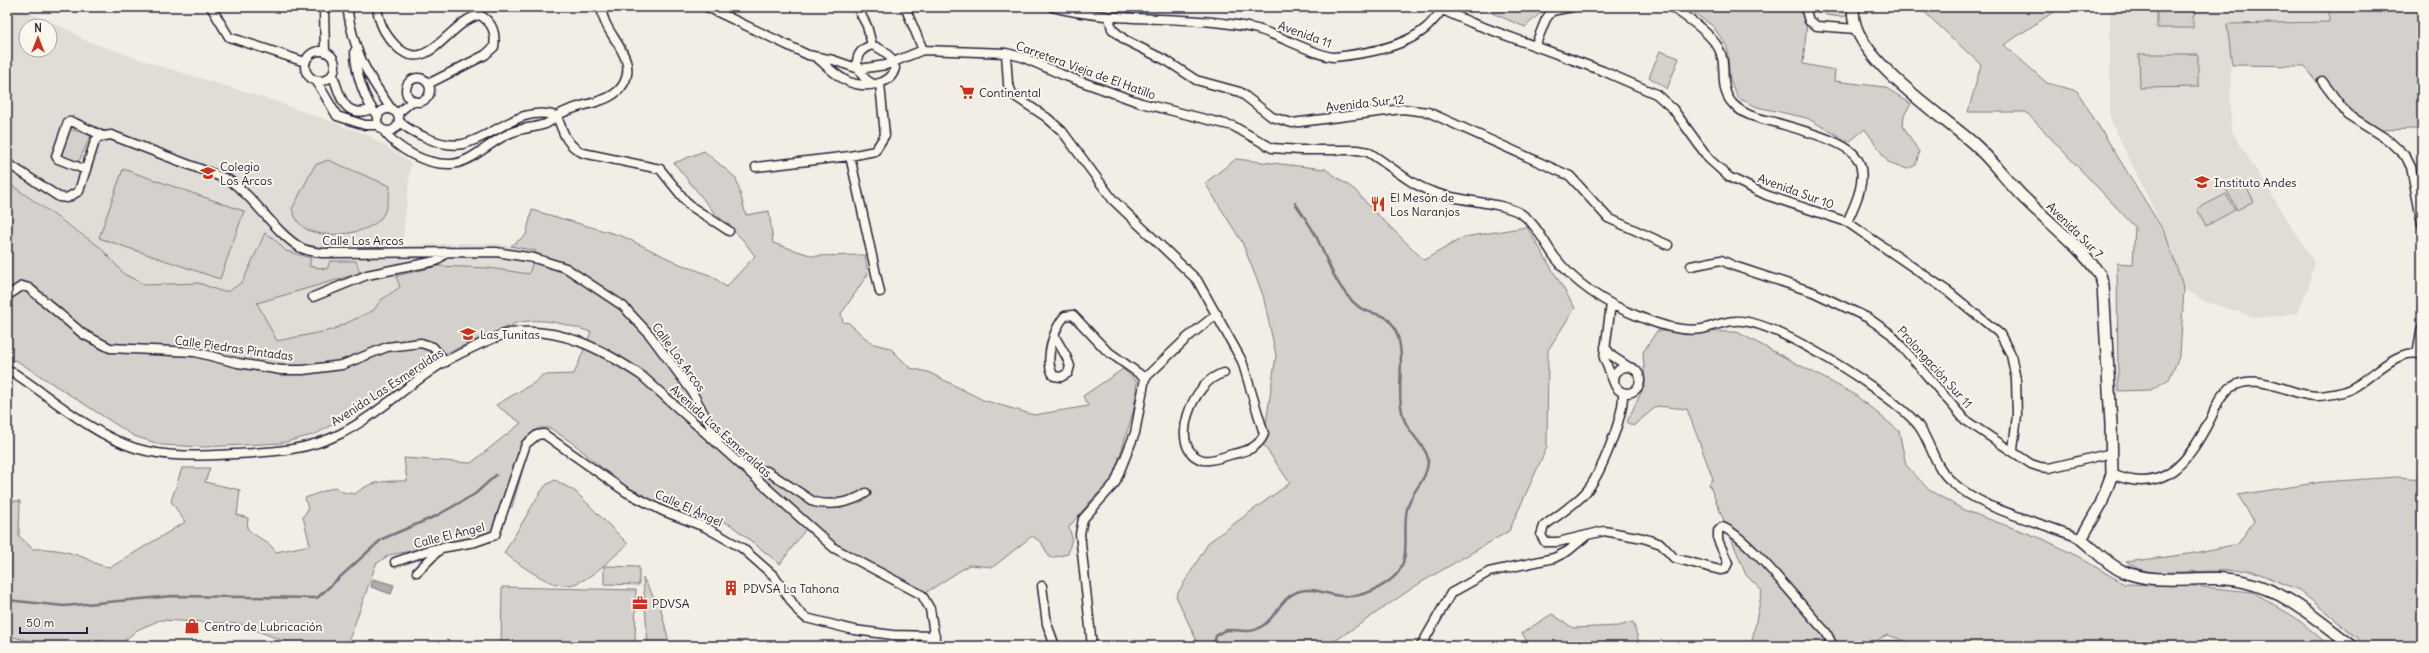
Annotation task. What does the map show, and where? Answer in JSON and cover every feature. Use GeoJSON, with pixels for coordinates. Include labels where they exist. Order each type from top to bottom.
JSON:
{"type":"FeatureCollection","features":[{"type":"Feature","properties":{"kind":"main road","name":"Avenida Sur 7"},"geometry":{"type":"LineString","coordinates":[[1854,7],[1856,29],[1869,50],[1896,80],[1911,95],[1987,156],[2100,275],[2103,285],[2112,474],[2101,504],[2081,539]]}},
{"type":"Feature","properties":{"kind":"main road"},"geometry":{"type":"LineString","coordinates":[[2081,539],[2111,564],[2122,571],[2144,578],[2169,581],[2220,578],[2246,582],[2269,590],[2302,607],[2352,646]]}},
{"type":"Feature","properties":{"kind":"street"},"geometry":{"type":"LineString","coordinates":[[211,7],[229,37],[305,62]]}},
{"type":"Feature","properties":{"kind":"street"},"geometry":{"type":"LineString","coordinates":[[322,7],[324,10],[325,52]]}},
{"type":"Feature","properties":{"kind":"street"},"geometry":{"type":"LineString","coordinates":[[347,7],[355,44],[373,84],[405,127],[443,144],[454,145],[464,144],[516,119],[539,113],[557,116]]}},
{"type":"Feature","properties":{"kind":"street"},"geometry":{"type":"LineString","coordinates":[[377,7],[379,20],[386,35],[402,52],[416,56],[431,51],[463,21],[480,15],[488,20],[495,38],[494,47],[485,55],[428,84]]}},
{"type":"Feature","properties":{"kind":"street"},"geometry":{"type":"LineString","coordinates":[[355,44],[355,64],[372,109],[380,124],[397,146],[430,161],[451,164],[469,159],[511,132],[550,123],[557,116],[595,102],[619,90],[627,76],[626,60],[604,18],[602,7]]}},
{"type":"Feature","properties":{"kind":"street"},"geometry":{"type":"LineString","coordinates":[[707,7],[753,30],[816,57],[833,60],[859,68],[878,67],[924,50],[905,7]]}},
{"type":"Feature","properties":{"kind":"street"},"geometry":{"type":"LineString","coordinates":[[816,57],[851,83],[876,84],[885,82],[894,72],[893,62],[889,54],[872,45],[867,26],[857,7]]}},
{"type":"Feature","properties":{"kind":"street","name":"Avenida 11"},"geometry":{"type":"LineString","coordinates":[[1052,7],[1109,17],[1223,24],[1258,30],[1332,57],[1390,46],[1407,40],[1426,28],[1439,8]]}},
{"type":"Feature","properties":{"kind":"street"},"geometry":{"type":"LineString","coordinates":[[1535,46],[1546,19],[1552,11],[1572,7]]}},
{"type":"Feature","properties":{"kind":"street"},"geometry":{"type":"LineString","coordinates":[[1672,7],[1700,28],[1718,47],[1724,66],[1722,84],[1732,103],[1745,114],[1813,133],[1843,147],[1857,158],[1861,174],[1859,197],[1847,222]]}},
{"type":"Feature","properties":{"kind":"street"},"geometry":{"type":"LineString","coordinates":[[1805,7],[1809,21],[1817,26],[1856,29]]}},
{"type":"Feature","properties":{"kind":"street","name":"Avenida Sur 10"},"geometry":{"type":"LineString","coordinates":[[1439,8],[1472,23],[1604,71],[1656,94],[1673,109],[1709,159],[1729,177],[1766,195],[1847,222],[1949,292],[2000,334],[2011,355],[2016,379],[2017,415],[2013,450]]}},
{"type":"Feature","properties":{"kind":"street","name":"Avenida Sur 12"},"geometry":{"type":"LineString","coordinates":[[1109,17],[1112,29],[1125,40],[1167,61],[1196,80],[1240,92],[1272,117],[1292,123],[1402,109],[1428,112],[1570,176],[1608,218],[1668,245]]}},
{"type":"Feature","properties":{"kind":"street"},"geometry":{"type":"LineString","coordinates":[[872,45],[864,48],[858,54],[857,62],[866,80],[876,84]]}},
{"type":"Feature","properties":{"kind":"street","name":"Carretera Vieja de El Hatillo"},"geometry":{"type":"LineString","coordinates":[[924,50],[1006,54],[1028,59],[1063,75],[1141,103],[1233,126],[1272,148],[1300,150],[1358,150],[1368,152],[1423,188],[1462,201],[1516,212],[1527,220],[1572,276],[1611,304],[1639,317],[1678,329],[1701,329],[1735,320],[1752,323],[1800,343],[1837,365],[1904,411],[1919,426],[1942,471],[1950,481],[1968,494],[2024,519],[2081,539]]}},
{"type":"Feature","properties":{"kind":"street"},"geometry":{"type":"LineString","coordinates":[[372,109],[361,113],[350,110],[342,100],[333,75],[335,61],[325,52],[313,52],[305,62],[307,74],[317,82],[337,116],[365,125],[380,124],[390,131],[396,127],[396,115],[412,101],[420,102],[427,98],[429,94],[428,84],[421,79],[410,81],[406,92],[412,101]]}},
{"type":"Feature","properties":{"kind":"street"},"geometry":{"type":"LineString","coordinates":[[1006,54],[1008,84],[1013,95],[1046,117],[1062,132],[1113,200],[1197,280],[1242,361],[1264,434],[1260,444],[1248,451],[1205,461],[1193,456],[1187,447],[1185,433],[1190,404],[1214,375],[1224,373]]}},
{"type":"Feature","properties":{"kind":"street"},"geometry":{"type":"LineString","coordinates":[[317,82],[329,79],[333,75]]}},
{"type":"Feature","properties":{"kind":"street"},"geometry":{"type":"LineString","coordinates":[[2322,81],[2347,114],[2388,140],[2406,157],[2411,167],[2422,224]]}},
{"type":"Feature","properties":{"kind":"street"},"geometry":{"type":"LineString","coordinates":[[756,167],[850,156],[875,151],[885,135],[876,84]]}},
{"type":"Feature","properties":{"kind":"street"},"geometry":{"type":"LineString","coordinates":[[380,124],[384,110],[396,115]]}},
{"type":"Feature","properties":{"kind":"street"},"geometry":{"type":"LineString","coordinates":[[557,116],[567,142],[574,149],[583,153],[660,169],[689,205],[729,231]]}},
{"type":"Feature","properties":{"kind":"street","name":"Calle Los Arcos"},"geometry":{"type":"LineString","coordinates":[[86,170],[58,160],[56,156],[68,122],[73,122],[103,136],[116,137],[229,180],[246,191],[286,237],[303,248],[322,253],[496,252],[534,258],[566,268],[623,306],[650,335],[691,390],[720,444]]}},
{"type":"Feature","properties":{"kind":"street"},"geometry":{"type":"LineString","coordinates":[[7,163],[59,197],[67,198],[79,191],[95,141],[103,136]]}},
{"type":"Feature","properties":{"kind":"street"},"geometry":{"type":"LineString","coordinates":[[850,156],[880,292]]}},
{"type":"Feature","properties":{"kind":"street"},"geometry":{"type":"LineString","coordinates":[[313,297],[367,275],[436,261],[446,252]]}},
{"type":"Feature","properties":{"kind":"street","name":"Prolongación Sur 11"},"geometry":{"type":"LineString","coordinates":[[1691,266],[1721,260],[1734,266],[1813,292],[1868,318],[1891,334],[1965,420],[2040,467],[2049,468],[2112,453]]}},
{"type":"Feature","properties":{"kind":"street","name":"Calle Piedras Pintadas"},"geometry":{"type":"LineString","coordinates":[[7,296],[22,286],[29,288],[83,334],[110,348],[195,352],[238,363],[281,370],[303,370],[342,365],[386,347],[421,343],[433,347],[446,362]]}},
{"type":"Feature","properties":{"kind":"street"},"geometry":{"type":"LineString","coordinates":[[1605,348],[1612,356],[1637,371],[1640,383],[1632,392],[1624,393],[1614,384],[1604,358],[1605,348],[1611,304]]}},
{"type":"Feature","properties":{"kind":"street"},"geometry":{"type":"LineString","coordinates":[[1092,646],[1080,534],[1083,518],[1115,482],[1135,433],[1145,378],[1188,337],[1217,314]]}},
{"type":"Feature","properties":{"kind":"street"},"geometry":{"type":"LineString","coordinates":[[1055,337],[1058,323],[1065,316],[1073,315],[1106,350],[1145,378]]}},
{"type":"Feature","properties":{"kind":"street"},"geometry":{"type":"LineString","coordinates":[[2112,474],[2125,480],[2146,482],[2171,473],[2181,466],[2195,448],[2223,393],[2238,384],[2258,381],[2315,397],[2326,396],[2355,386],[2404,354],[2420,354],[2422,327]]}},
{"type":"Feature","properties":{"kind":"street","name":"Avenida Las Esmeraldas"},"geometry":{"type":"LineString","coordinates":[[7,371],[14,373],[106,436],[159,454],[209,456],[263,454],[305,448],[340,434],[403,393],[446,362],[508,333],[540,332],[571,338],[608,352],[642,376],[720,444],[834,548],[922,595],[930,610],[936,646]]}},
{"type":"Feature","properties":{"kind":"street"},"geometry":{"type":"LineString","coordinates":[[1614,384],[1617,371],[1629,367]]}},
{"type":"Feature","properties":{"kind":"street"},"geometry":{"type":"LineString","coordinates":[[1624,393],[1621,414],[1592,484],[1574,504],[1544,526],[1542,535],[1544,542],[1551,543],[1604,531],[1644,538],[1661,544],[1674,558],[1720,570],[1726,569],[1728,563],[1718,540],[1718,531],[1722,528],[1730,530],[1753,551],[1826,632],[1834,646]]}},
{"type":"Feature","properties":{"kind":"street","name":"Calle El Ángel"},"geometry":{"type":"LineString","coordinates":[[500,521],[526,444],[537,435],[544,434],[626,492],[663,511],[705,527],[742,548],[774,576],[798,611],[806,618],[854,630],[893,635],[935,636]]}},
{"type":"Feature","properties":{"kind":"street"},"geometry":{"type":"LineString","coordinates":[[747,470],[767,471],[814,502],[850,501],[866,493]]}},
{"type":"Feature","properties":{"kind":"street","name":"Calle El Angel"},"geometry":{"type":"LineString","coordinates":[[395,562],[441,548],[495,535],[500,521]]}},
{"type":"Feature","properties":{"kind":"street"},"geometry":{"type":"LineString","coordinates":[[1421,646],[1450,593],[1489,572],[1554,558],[1568,551],[1586,536]]}},
{"type":"Feature","properties":{"kind":"street"},"geometry":{"type":"LineString","coordinates":[[418,572],[429,558],[441,548]]}},
{"type":"Feature","properties":{"kind":"street"},"geometry":{"type":"LineString","coordinates":[[1042,586],[1047,624],[1055,646]]}},
{"type":"Feature","properties":{"kind":"street"},"geometry":{"type":"LineString","coordinates":[[1882,646],[1900,646]]}},
{"type":"Feature","properties":{"kind":"shaded area","name":"Colegio Los Arcos"},"geometry":{"type":"Polygon","coordinates":[[[7,7],[14,7],[40,18],[18,18],[18,58],[58,58],[58,26],[71,31],[84,40],[163,67],[268,99],[368,135],[411,163],[402,246],[463,243],[498,244],[536,250],[529,274],[489,268],[438,266],[396,276],[400,287],[381,300],[374,310],[332,330],[277,341],[257,303],[327,269],[309,266],[311,258],[286,251],[273,238],[260,242],[243,281],[230,291],[220,291],[199,283],[145,285],[124,274],[100,247],[71,225],[7,182],[7,7]]]}},
{"type":"Feature","properties":{"kind":"shaded area"},"geometry":{"type":"Polygon","coordinates":[[[1494,7],[1547,7],[1525,27],[1492,13],[1494,7]]]}},
{"type":"Feature","properties":{"kind":"shaded area"},"geometry":{"type":"Polygon","coordinates":[[[1685,7],[1802,7],[1807,22],[1803,64],[1835,70],[1834,81],[1885,87],[1911,104],[1904,115],[1903,126],[1919,152],[1916,165],[1907,169],[1888,162],[1865,129],[1849,142],[1807,118],[1757,107],[1738,98],[1730,80],[1727,47],[1713,26],[1685,7]]]}},
{"type":"Feature","properties":{"kind":"shaded area"},"geometry":{"type":"Polygon","coordinates":[[[1826,7],[1849,7],[1846,16],[1841,17],[1826,15],[1822,9],[1826,7]]]}},
{"type":"Feature","properties":{"kind":"shaded area"},"geometry":{"type":"Polygon","coordinates":[[[1919,7],[2061,7],[2004,45],[2047,83],[2077,91],[2165,233],[2184,289],[2180,355],[2169,379],[2151,390],[2118,391],[2117,263],[2133,264],[2135,227],[2026,112],[1968,112],[1981,65],[1919,7]]]}},
{"type":"Feature","properties":{"kind":"shaded area","name":"Instituto Andes"},"geometry":{"type":"Polygon","coordinates":[[[2110,7],[2329,7],[2329,22],[2299,22],[2230,45],[2231,130],[2314,262],[2308,289],[2297,313],[2258,318],[2206,302],[2184,289],[2165,233],[2110,119],[2110,7]]]}},
{"type":"Feature","properties":{"kind":"shaded area"},"geometry":{"type":"Polygon","coordinates":[[[2157,7],[2200,7],[2193,16],[2193,28],[2157,28],[2157,7]]]}},
{"type":"Feature","properties":{"kind":"shaded area"},"geometry":{"type":"Polygon","coordinates":[[[2329,7],[2422,7],[2422,131],[2414,129],[2379,130],[2342,116],[2305,66],[2232,65],[2227,24],[2329,22],[2329,7]]]}},
{"type":"Feature","properties":{"kind":"shaded area"},"geometry":{"type":"Polygon","coordinates":[[[1660,51],[1679,58],[1667,89],[1649,77],[1660,51]]]}},
{"type":"Feature","properties":{"kind":"shaded area"},"geometry":{"type":"Polygon","coordinates":[[[2139,54],[2198,54],[2198,87],[2140,88],[2139,54]]]}},
{"type":"Feature","properties":{"kind":"shaded area"},"geometry":{"type":"Polygon","coordinates":[[[69,129],[91,135],[79,161],[74,162],[63,157],[61,151],[69,129]]]}},
{"type":"Feature","properties":{"kind":"shaded area"},"geometry":{"type":"Polygon","coordinates":[[[704,151],[736,178],[746,215],[769,211],[773,243],[813,256],[865,255],[868,274],[841,314],[843,322],[849,323],[874,344],[890,348],[910,368],[928,372],[983,400],[1034,415],[1088,406],[1083,396],[1123,369],[1137,382],[1134,409],[1112,482],[1094,497],[1069,527],[1072,538],[1068,554],[1050,558],[1041,542],[1032,536],[993,567],[969,565],[922,595],[874,570],[808,526],[780,564],[731,525],[706,514],[664,509],[626,488],[574,444],[550,428],[538,428],[532,438],[512,507],[497,512],[493,528],[486,537],[389,555],[376,564],[347,646],[296,646],[240,624],[160,620],[137,630],[118,646],[92,639],[84,646],[56,646],[7,636],[7,501],[20,501],[19,536],[33,549],[66,552],[100,565],[111,567],[185,522],[171,501],[182,468],[210,468],[205,482],[240,490],[237,515],[248,518],[247,528],[270,545],[276,552],[310,545],[303,517],[308,509],[305,498],[335,487],[343,492],[355,494],[367,486],[380,482],[407,481],[404,458],[471,463],[521,423],[496,405],[537,381],[542,375],[574,374],[591,332],[554,322],[526,321],[516,323],[435,358],[395,388],[316,434],[282,443],[205,447],[162,445],[134,436],[17,361],[7,359],[7,182],[100,247],[124,274],[145,285],[199,283],[220,291],[230,291],[243,281],[265,233],[273,238],[286,251],[311,258],[309,266],[327,269],[330,261],[356,261],[360,273],[257,303],[277,341],[332,330],[374,310],[381,300],[400,287],[396,276],[438,266],[489,268],[529,274],[536,251],[511,246],[526,235],[532,210],[622,236],[680,264],[712,276],[726,287],[755,256],[744,241],[713,211],[674,163],[704,151]]]}},
{"type":"Feature","properties":{"kind":"shaded area"},"geometry":{"type":"Polygon","coordinates":[[[1236,159],[1325,169],[1355,190],[1371,208],[1424,260],[1464,237],[1527,227],[1575,308],[1548,350],[1547,447],[1509,531],[1420,583],[1338,639],[1321,646],[1199,646],[1176,596],[1209,542],[1290,483],[1263,444],[1276,355],[1263,295],[1242,242],[1205,183],[1236,159]]]}},
{"type":"Feature","properties":{"kind":"shaded area"},"geometry":{"type":"Polygon","coordinates":[[[328,160],[390,186],[387,206],[381,218],[375,223],[367,228],[357,231],[325,234],[308,230],[298,221],[292,209],[315,165],[328,160]]]}},
{"type":"Feature","properties":{"kind":"shaded area"},"geometry":{"type":"Polygon","coordinates":[[[123,169],[244,211],[220,279],[99,238],[123,169]]]}},
{"type":"Feature","properties":{"kind":"shaded area"},"geometry":{"type":"Polygon","coordinates":[[[2243,181],[2254,201],[2237,210],[2226,189],[2243,181]]]}},
{"type":"Feature","properties":{"kind":"shaded area"},"geometry":{"type":"Polygon","coordinates":[[[2226,194],[2235,210],[2206,226],[2197,209],[2226,194]]]}},
{"type":"Feature","properties":{"kind":"shaded area"},"geometry":{"type":"Polygon","coordinates":[[[1657,331],[1737,332],[1854,394],[1899,431],[1906,465],[1929,490],[1964,510],[2043,539],[2079,557],[2124,584],[2193,586],[2253,592],[2296,618],[2330,646],[1922,646],[1887,635],[1866,646],[1829,646],[1828,642],[1824,646],[1751,646],[1762,591],[1746,575],[1709,484],[1713,479],[1687,409],[1657,406],[1633,426],[1627,422],[1645,384],[1643,352],[1657,331]]]}},
{"type":"Feature","properties":{"kind":"shaded area"},"geometry":{"type":"Polygon","coordinates":[[[2397,477],[2422,479],[2422,645],[2420,646],[2367,646],[2299,590],[2250,570],[2146,573],[2126,562],[2189,554],[2238,544],[2254,521],[2238,495],[2322,482],[2397,477]]]}},
{"type":"Feature","properties":{"kind":"shaded area"},"geometry":{"type":"Polygon","coordinates":[[[555,480],[576,492],[628,544],[594,573],[581,581],[569,585],[557,584],[542,578],[504,553],[540,493],[546,485],[555,480]]]}},
{"type":"Feature","properties":{"kind":"shaded area"},"geometry":{"type":"Polygon","coordinates":[[[604,566],[639,567],[639,585],[604,584],[604,566]]]}},
{"type":"Feature","properties":{"kind":"shaded area"},"geometry":{"type":"Polygon","coordinates":[[[643,578],[661,610],[670,646],[648,646],[643,578]]]}},
{"type":"Feature","properties":{"kind":"shaded area"},"geometry":{"type":"Polygon","coordinates":[[[373,579],[394,585],[391,594],[371,587],[373,579]]]}},
{"type":"Feature","properties":{"kind":"shaded area"},"geometry":{"type":"Polygon","coordinates":[[[502,587],[636,590],[635,646],[501,646],[502,587]]]}},
{"type":"Feature","properties":{"kind":"shaded area"},"geometry":{"type":"Polygon","coordinates":[[[1552,614],[1573,628],[1619,626],[1633,622],[1639,642],[1644,641],[1648,646],[1530,646],[1522,633],[1552,614]]]}},
{"type":"Feature","properties":{"kind":"waterway"},"geometry":{"type":"LineString","coordinates":[[1213,646],[1216,636],[1223,631],[1250,631],[1259,628],[1270,619],[1287,598],[1300,591],[1312,590],[1338,596],[1364,594],[1378,588],[1395,576],[1400,569],[1405,553],[1407,509],[1427,468],[1428,461],[1425,451],[1406,424],[1401,408],[1401,362],[1399,339],[1395,329],[1383,316],[1364,310],[1351,300],[1339,284],[1315,234],[1295,203]]}},
{"type":"Feature","properties":{"kind":"waterway"},"geometry":{"type":"LineString","coordinates":[[7,600],[64,606],[173,596],[317,598],[382,539],[436,516],[475,494],[496,475]]}},
{"type":"Feature","properties":{"kind":"place","name":"Continental"},"geometry":{"type":"Point","coordinates":[967,92]}},
{"type":"Feature","properties":{"kind":"place","name":"Colegio Los Arcos"},"geometry":{"type":"Point","coordinates":[208,173]}},
{"type":"Feature","properties":{"kind":"place","name":"Instituto Andes"},"geometry":{"type":"Point","coordinates":[2202,182]}},
{"type":"Feature","properties":{"kind":"place","name":"El Mesón de Los Naranjos"},"geometry":{"type":"Point","coordinates":[1378,204]}},
{"type":"Feature","properties":{"kind":"place","name":"Las Tunitas"},"geometry":{"type":"Point","coordinates":[468,334]}},
{"type":"Feature","properties":{"kind":"place","name":"PDVSA La Tahona"},"geometry":{"type":"Point","coordinates":[731,588]}},
{"type":"Feature","properties":{"kind":"place","name":"PDVSA"},"geometry":{"type":"Point","coordinates":[640,603]}},
{"type":"Feature","properties":{"kind":"place","name":"Centro de Lubricación"},"geometry":{"type":"Point","coordinates":[192,626]}}]}
